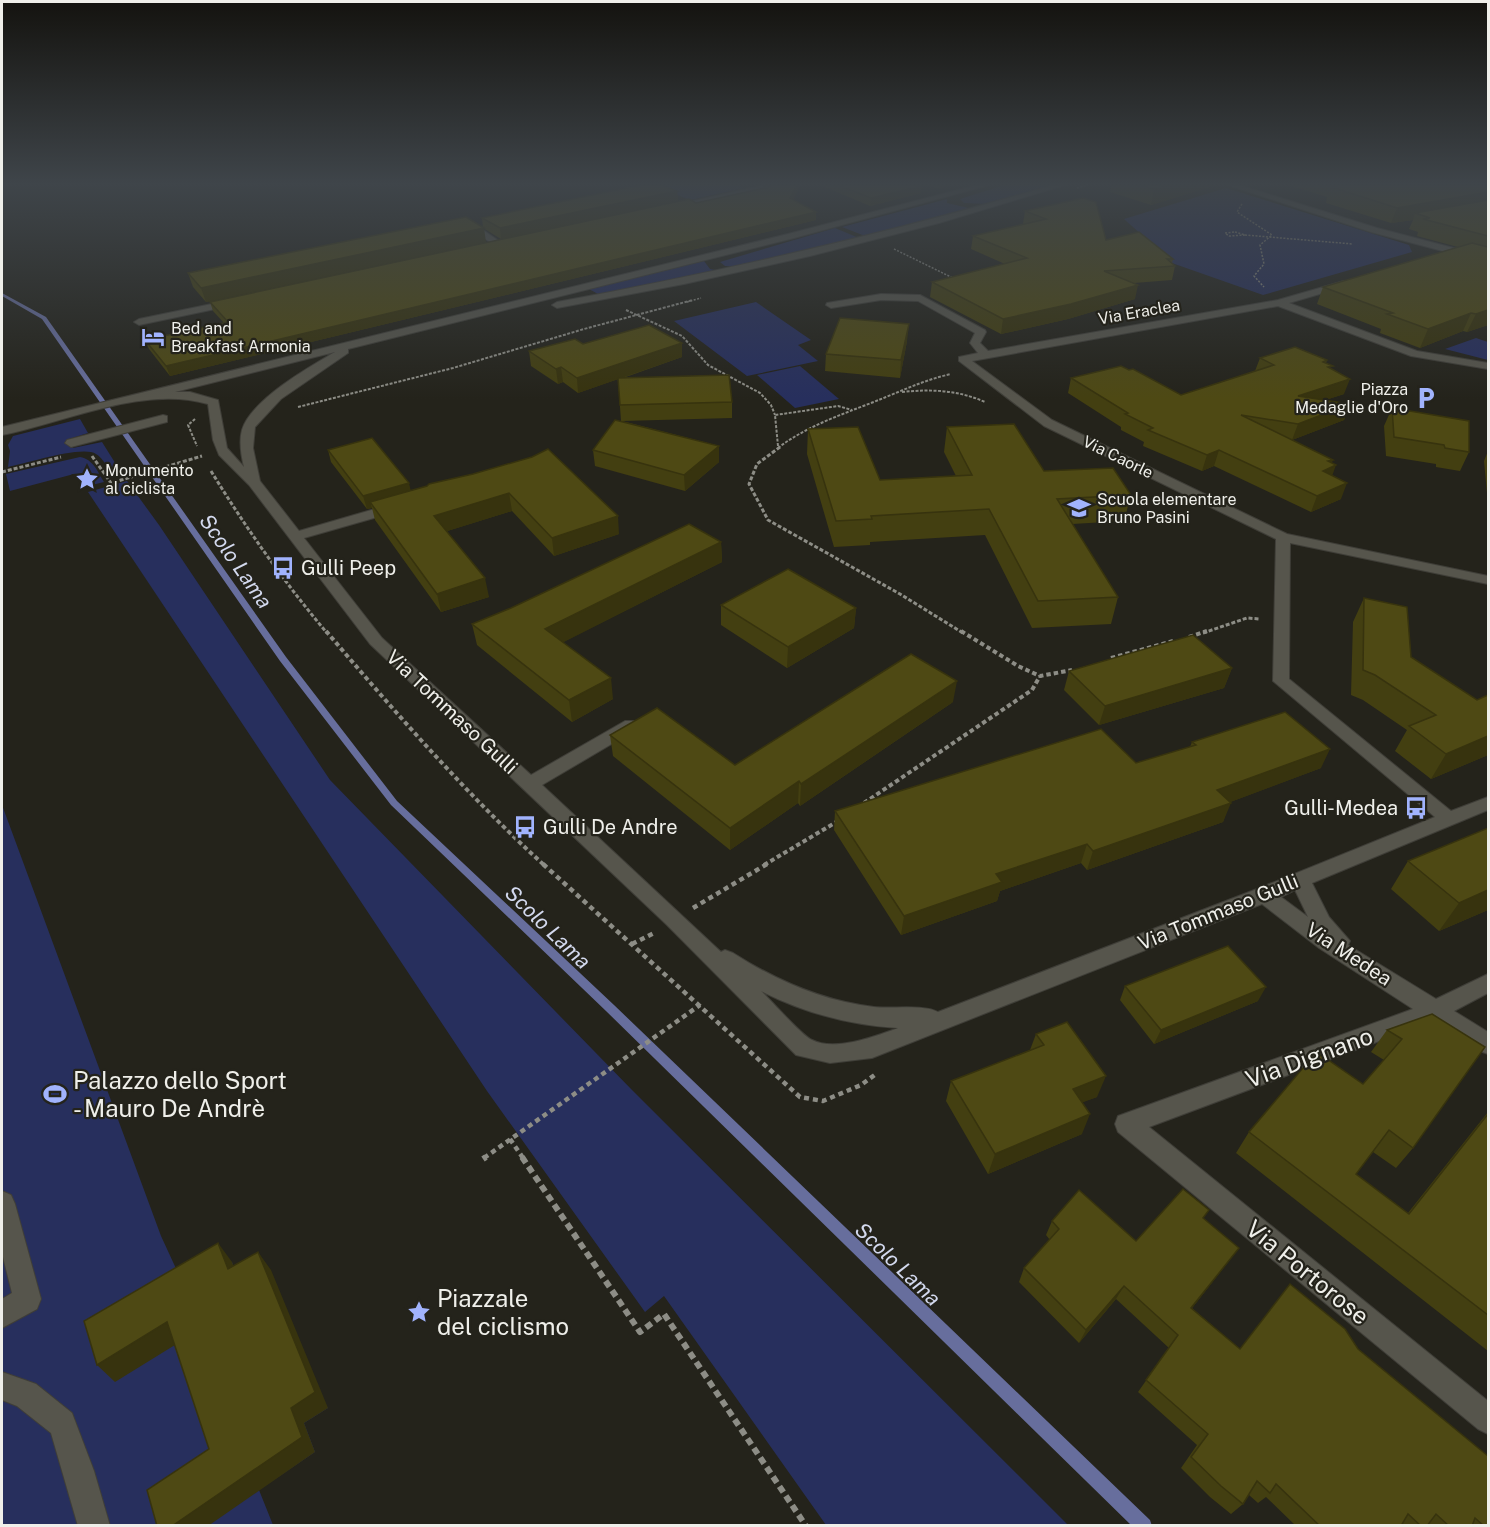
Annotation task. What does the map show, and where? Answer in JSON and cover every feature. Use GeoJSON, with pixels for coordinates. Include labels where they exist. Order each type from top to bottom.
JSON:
{"type":"FeatureCollection","features":[{"type":"Feature","properties":{"kind":"street"},"geometry":{"type":"LineString","coordinates":[[2,431],[710,256]]}},
{"type":"Feature","properties":{"kind":"street"},"geometry":{"type":"LineString","coordinates":[[724,256],[711,263],[716,267],[728,269],[757,267]]}},
{"type":"Feature","properties":{"kind":"street"},"geometry":{"type":"LineString","coordinates":[[407,332],[600,298],[757,267],[799,256]]}},
{"type":"Feature","properties":{"kind":"street","name":"Via Eraclea"},"geometry":{"type":"LineString","coordinates":[[963,359],[1279,303],[1360,280]]}},
{"type":"Feature","properties":{"kind":"street"},"geometry":{"type":"LineString","coordinates":[[831,305],[881,297],[920,298],[981,332],[975,343],[985,355]]}},
{"type":"Feature","properties":{"kind":"street"},"geometry":{"type":"LineString","coordinates":[[139,322],[246,299]]}},
{"type":"Feature","properties":{"kind":"street"},"geometry":{"type":"LineString","coordinates":[[1279,303],[1415,354],[1488,366]]}},
{"type":"Feature","properties":{"kind":"street","name":"Via Tommaso Gulli"},"geometry":{"type":"LineString","coordinates":[[254,482],[250,470],[247,439],[249,426],[281,393],[358,344]]}},
{"type":"Feature","properties":{"kind":"street","name":"Via Caorle"},"geometry":{"type":"LineString","coordinates":[[963,359],[1048,423],[1283,537],[1488,580]]}},
{"type":"Feature","properties":{"kind":"street"},"geometry":{"type":"LineString","coordinates":[[139,397],[190,395],[215,408],[222,385],[240,372],[275,378],[283,384],[281,393]]}},
{"type":"Feature","properties":{"kind":"street","name":"Via Tommaso Gulli"},"geometry":{"type":"LineString","coordinates":[[215,408],[220,449],[235,467],[254,482],[376,641],[674,919],[804,1047],[822,1053],[843,1054],[872,1048],[1264,896],[1300,879],[1488,803]]}},
{"type":"Feature","properties":{"kind":"street"},"geometry":{"type":"LineString","coordinates":[[70,443],[157,421]]}},
{"type":"Feature","properties":{"kind":"street"},"geometry":{"type":"LineString","coordinates":[[295,536],[414,502]]}},
{"type":"Feature","properties":{"kind":"street"},"geometry":{"type":"LineString","coordinates":[[1283,537],[1281,681],[1449,819]]}},
{"type":"Feature","properties":{"kind":"street"},"geometry":{"type":"LineString","coordinates":[[529,784],[644,718]]}},
{"type":"Feature","properties":{"kind":"street","name":"Via Medea"},"geometry":{"type":"LineString","coordinates":[[1300,879],[1321,922],[1337,940],[1436,1010]]}},
{"type":"Feature","properties":{"kind":"street","name":"Via Medea"},"geometry":{"type":"LineString","coordinates":[[1264,896],[1326,942],[1488,1044]]}},
{"type":"Feature","properties":{"kind":"street","name":"Via Tommaso Gulli"},"geometry":{"type":"LineString","coordinates":[[674,919],[761,983],[803,1001],[865,1017],[897,1021],[947,1017]]}},
{"type":"Feature","properties":{"kind":"street","name":"Via Dignano"},"geometry":{"type":"LineString","coordinates":[[1127,1124],[1436,1010],[1488,983]]}},
{"type":"Feature","properties":{"kind":"street","name":"Via Portorose"},"geometry":{"type":"LineString","coordinates":[[1127,1124],[1488,1419]]}},
{"type":"Feature","properties":{"kind":"street"},"geometry":{"type":"LineString","coordinates":[[2,1204],[27,1299],[2,1314]]}},
{"type":"Feature","properties":{"kind":"street"},"geometry":{"type":"LineString","coordinates":[[2,1386],[26,1394],[62,1423],[88,1483],[93,1526]]}},
{"type":"Feature","properties":{"kind":"path"},"geometry":{"type":"LineString","coordinates":[[908,256],[963,283]]}},
{"type":"Feature","properties":{"kind":"path"},"geometry":{"type":"LineString","coordinates":[[1262,256],[1264,264],[1254,276],[1264,287],[1293,299]]}},
{"type":"Feature","properties":{"kind":"path"},"geometry":{"type":"LineString","coordinates":[[263,410],[301,407],[453,368],[706,297]]}},
{"type":"Feature","properties":{"kind":"path"},"geometry":{"type":"LineString","coordinates":[[600,298],[684,337],[692,346],[695,354],[709,365],[722,374],[761,392],[770,402],[775,415],[778,446]]}},
{"type":"Feature","properties":{"kind":"path"},"geometry":{"type":"LineString","coordinates":[[976,369],[925,380],[852,410],[778,446],[757,464],[749,484],[768,520],[900,594],[1018,666],[1040,676],[1077,669]]}},
{"type":"Feature","properties":{"kind":"path"},"geometry":{"type":"LineString","coordinates":[[896,393],[925,388],[955,391],[987,403]]}},
{"type":"Feature","properties":{"kind":"path"},"geometry":{"type":"LineString","coordinates":[[775,415],[838,406],[852,410]]}},
{"type":"Feature","properties":{"kind":"path"},"geometry":{"type":"LineString","coordinates":[[198,446],[189,425],[191,421],[215,408]]}},
{"type":"Feature","properties":{"kind":"path"},"geometry":{"type":"LineString","coordinates":[[88,454],[94,457],[111,483],[202,456]]}},
{"type":"Feature","properties":{"kind":"path"},"geometry":{"type":"LineString","coordinates":[[2,472],[64,456]]}},
{"type":"Feature","properties":{"kind":"path"},"geometry":{"type":"LineString","coordinates":[[1188,637],[1247,618],[1282,622]]}},
{"type":"Feature","properties":{"kind":"path"},"geometry":{"type":"LineString","coordinates":[[1111,658],[1176,640]]}},
{"type":"Feature","properties":{"kind":"path"},"geometry":{"type":"LineString","coordinates":[[858,807],[1032,690],[1040,676]]}},
{"type":"Feature","properties":{"kind":"path"},"geometry":{"type":"LineString","coordinates":[[674,919],[840,820]]}},
{"type":"Feature","properties":{"kind":"path"},"geometry":{"type":"LineString","coordinates":[[632,944],[655,932]]}},
{"type":"Feature","properties":{"kind":"path"},"geometry":{"type":"LineString","coordinates":[[483,1159],[700,1005]]}},
{"type":"Feature","properties":{"kind":"path"},"geometry":{"type":"LineString","coordinates":[[510,1139],[640,1332],[663,1314],[806,1526]]}},
{"type":"Feature","properties":{"kind":"shaded area"},"geometry":{"type":"Polygon","coordinates":[[[739,256],[783,256],[739,267],[725,266],[720,262],[739,256]]]}},
{"type":"Feature","properties":{"kind":"shaded area"},"geometry":{"type":"Polygon","coordinates":[[[1153,256],[1397,256],[1263,295],[1153,256]]]}},
{"type":"Feature","properties":{"kind":"shaded area"},"geometry":{"type":"Polygon","coordinates":[[[704,261],[710,269],[720,271],[598,294],[589,289],[704,261]]]}},
{"type":"Feature","properties":{"kind":"shaded area"},"geometry":{"type":"Polygon","coordinates":[[[756,302],[811,340],[798,345],[818,361],[747,376],[674,321],[756,302]]]}},
{"type":"Feature","properties":{"kind":"shaded area"},"geometry":{"type":"Polygon","coordinates":[[[1476,338],[1488,342],[1488,360],[1445,349],[1476,338]]]}},
{"type":"Feature","properties":{"kind":"shaded area"},"geometry":{"type":"Polygon","coordinates":[[[800,366],[839,399],[795,408],[757,375],[800,366]]]}},
{"type":"Feature","properties":{"kind":"shaded area"},"geometry":{"type":"Polygon","coordinates":[[[80,419],[88,433],[69,439],[73,448],[102,442],[124,477],[114,476],[99,456],[89,452],[66,453],[8,467],[10,451],[8,445],[13,436],[80,419]]]}},
{"type":"Feature","properties":{"kind":"shaded area"},"geometry":{"type":"Polygon","coordinates":[[[80,457],[92,463],[104,482],[84,487],[74,474],[10,491],[6,474],[80,457]]]}},
{"type":"Feature","properties":{"kind":"shaded area"},"geometry":{"type":"Polygon","coordinates":[[[127,481],[330,780],[632,1090],[1068,1525],[826,1525],[664,1296],[645,1312],[487,1091],[88,492],[127,481]]]}},
{"type":"Feature","properties":{"kind":"shaded area","name":"Palazzo dello Sport - Mauro De Andrè"},"geometry":{"type":"Polygon","coordinates":[[[2,805],[161,1236],[185,1288],[232,1262],[242,1287],[328,1408],[304,1423],[315,1452],[259,1490],[273,1525],[2,1525],[2,805]]]}},
{"type":"Feature","properties":{"kind":"building"},"geometry":{"type":"Polygon","coordinates":[[[271,256],[351,256],[201,288],[188,273],[271,256]]]}},
{"type":"Feature","properties":{"kind":"building"},"geometry":{"type":"Polygon","coordinates":[[[423,256],[629,256],[166,366],[145,340],[228,322],[210,302],[423,256]]]}},
{"type":"Feature","properties":{"kind":"building"},"geometry":{"type":"Polygon","coordinates":[[[1023,256],[1170,256],[1173,259],[1167,259],[1175,266],[1104,271],[1138,285],[1071,304],[1003,319],[932,282],[1027,258],[1023,256]]]}},
{"type":"Feature","properties":{"kind":"building"},"geometry":{"type":"Polygon","coordinates":[[[1427,256],[1488,256],[1488,310],[1476,314],[1471,313],[1428,329],[1387,314],[1393,313],[1323,287],[1427,256]]]}},
{"type":"Feature","properties":{"kind":"building"},"geometry":{"type":"Polygon","coordinates":[[[840,318],[909,324],[901,360],[826,354],[840,318]]]}},
{"type":"Feature","properties":{"kind":"building"},"geometry":{"type":"Polygon","coordinates":[[[649,325],[682,343],[577,378],[561,367],[556,369],[529,351],[575,339],[583,344],[649,325]]]}},
{"type":"Feature","properties":{"kind":"building"},"geometry":{"type":"Polygon","coordinates":[[[1295,347],[1327,360],[1323,362],[1333,366],[1328,367],[1350,379],[1298,396],[1350,404],[1298,424],[1241,415],[1333,460],[1328,461],[1336,465],[1323,471],[1347,483],[1317,496],[1219,450],[1207,455],[1148,430],[1153,428],[1125,414],[1128,413],[1071,378],[1121,366],[1129,370],[1133,369],[1181,395],[1274,365],[1260,358],[1295,347]]]}},
{"type":"Feature","properties":{"kind":"building"},"geometry":{"type":"Polygon","coordinates":[[[729,375],[732,402],[620,405],[618,378],[729,375]]]}},
{"type":"Feature","properties":{"kind":"building"},"geometry":{"type":"Polygon","coordinates":[[[1392,408],[1469,421],[1469,452],[1445,448],[1444,445],[1394,437],[1392,408]]]}},
{"type":"Feature","properties":{"kind":"building"},"geometry":{"type":"Polygon","coordinates":[[[615,420],[719,446],[684,475],[593,450],[615,420]]]}},
{"type":"Feature","properties":{"kind":"building"},"geometry":{"type":"Polygon","coordinates":[[[1014,424],[1044,471],[1113,468],[1131,495],[1057,499],[1118,597],[1038,601],[989,509],[871,516],[872,519],[836,521],[808,429],[858,427],[880,480],[972,475],[947,427],[1014,424]]]}},
{"type":"Feature","properties":{"kind":"building"},"geometry":{"type":"Polygon","coordinates":[[[372,438],[409,483],[363,496],[328,450],[372,438]]]}},
{"type":"Feature","properties":{"kind":"building"},"geometry":{"type":"Polygon","coordinates":[[[548,449],[618,516],[552,538],[509,493],[434,516],[485,578],[437,594],[370,502],[532,457],[548,449]]]}},
{"type":"Feature","properties":{"kind":"building"},"geometry":{"type":"Polygon","coordinates":[[[689,524],[721,542],[545,629],[611,678],[569,700],[472,624],[511,608],[689,524]]]}},
{"type":"Feature","properties":{"kind":"building"},"geometry":{"type":"Polygon","coordinates":[[[788,569],[856,608],[788,647],[721,605],[788,569]]]}},
{"type":"Feature","properties":{"kind":"building"},"geometry":{"type":"Polygon","coordinates":[[[1364,598],[1407,607],[1411,657],[1477,700],[1488,695],[1488,736],[1446,754],[1409,726],[1436,715],[1375,675],[1363,670],[1364,598]]]}},
{"type":"Feature","properties":{"kind":"building"},"geometry":{"type":"Polygon","coordinates":[[[1193,635],[1232,668],[1105,706],[1069,671],[1193,635]]]}},
{"type":"Feature","properties":{"kind":"building"},"geometry":{"type":"Polygon","coordinates":[[[911,654],[957,681],[801,784],[799,781],[730,828],[610,735],[657,708],[735,765],[911,654]]]}},
{"type":"Feature","properties":{"kind":"building"},"geometry":{"type":"Polygon","coordinates":[[[1285,712],[1330,749],[1217,790],[1231,803],[1093,851],[1087,844],[996,874],[1002,882],[904,916],[835,811],[1101,729],[1136,763],[1196,745],[1192,742],[1285,712]]]}},
{"type":"Feature","properties":{"kind":"building"},"geometry":{"type":"Polygon","coordinates":[[[1488,828],[1488,890],[1459,903],[1408,861],[1488,828]]]}},
{"type":"Feature","properties":{"kind":"building"},"geometry":{"type":"Polygon","coordinates":[[[1228,946],[1266,987],[1161,1030],[1125,986],[1228,946]]]}},
{"type":"Feature","properties":{"kind":"building"},"geometry":{"type":"Polygon","coordinates":[[[1432,1014],[1485,1047],[1413,1148],[1389,1130],[1356,1174],[1409,1214],[1488,1114],[1488,1315],[1249,1132],[1308,1062],[1321,1055],[1363,1084],[1402,1039],[1387,1030],[1432,1014]]]}},
{"type":"Feature","properties":{"kind":"building"},"geometry":{"type":"Polygon","coordinates":[[[1067,1022],[1106,1076],[1073,1089],[1090,1114],[995,1154],[951,1081],[1044,1045],[1036,1034],[1067,1022]]]}},
{"type":"Feature","properties":{"kind":"building"},"geometry":{"type":"Polygon","coordinates":[[[1183,1189],[1209,1210],[1203,1218],[1239,1248],[1191,1308],[1240,1349],[1290,1284],[1345,1329],[1358,1349],[1488,1456],[1488,1526],[1484,1526],[1475,1518],[1472,1526],[1449,1526],[1436,1514],[1427,1526],[1421,1526],[1408,1514],[1401,1526],[1320,1526],[1276,1484],[1270,1493],[1257,1481],[1243,1504],[1191,1457],[1208,1434],[1146,1380],[1178,1335],[1124,1286],[1086,1330],[1024,1268],[1059,1229],[1052,1221],[1079,1190],[1136,1241],[1183,1189]]]}},
{"type":"Feature","properties":{"kind":"building"},"geometry":{"type":"Polygon","coordinates":[[[218,1243],[228,1269],[258,1252],[315,1392],[291,1408],[302,1437],[172,1526],[157,1526],[147,1490],[209,1449],[167,1322],[97,1365],[84,1321],[218,1243]]]}},
{"type":"Feature","properties":{"kind":"waterway","name":"Scolo Lama"},"geometry":{"type":"LineString","coordinates":[[2,294],[44,318],[283,659],[394,803],[610,1008],[1144,1526]]}},
{"type":"Feature","properties":{"kind":"place","name":"Bed and Breakfast Armonia"},"geometry":{"type":"Point","coordinates":[153,337]}},
{"type":"Feature","properties":{"kind":"place","name":"Piazza Medaglie d'Oro"},"geometry":{"type":"Point","coordinates":[1426,398]}},
{"type":"Feature","properties":{"kind":"place","name":"Monumento al ciclista"},"geometry":{"type":"Point","coordinates":[87,479]}},
{"type":"Feature","properties":{"kind":"place","name":"Scuola elementare Bruno Pasini"},"geometry":{"type":"Point","coordinates":[1079,508]}},
{"type":"Feature","properties":{"kind":"place","name":"Gulli Peep"},"geometry":{"type":"Point","coordinates":[283,568]}},
{"type":"Feature","properties":{"kind":"place","name":"Gulli-Medea"},"geometry":{"type":"Point","coordinates":[1416,808]}},
{"type":"Feature","properties":{"kind":"place","name":"Gulli De Andre"},"geometry":{"type":"Point","coordinates":[525,827]}},
{"type":"Feature","properties":{"kind":"place","name":"Palazzo dello Sport - Mauro De Andrè"},"geometry":{"type":"Point","coordinates":[55,1094]}},
{"type":"Feature","properties":{"kind":"place","name":"Piazzale del ciclismo"},"geometry":{"type":"Point","coordinates":[419,1312]}}]}
